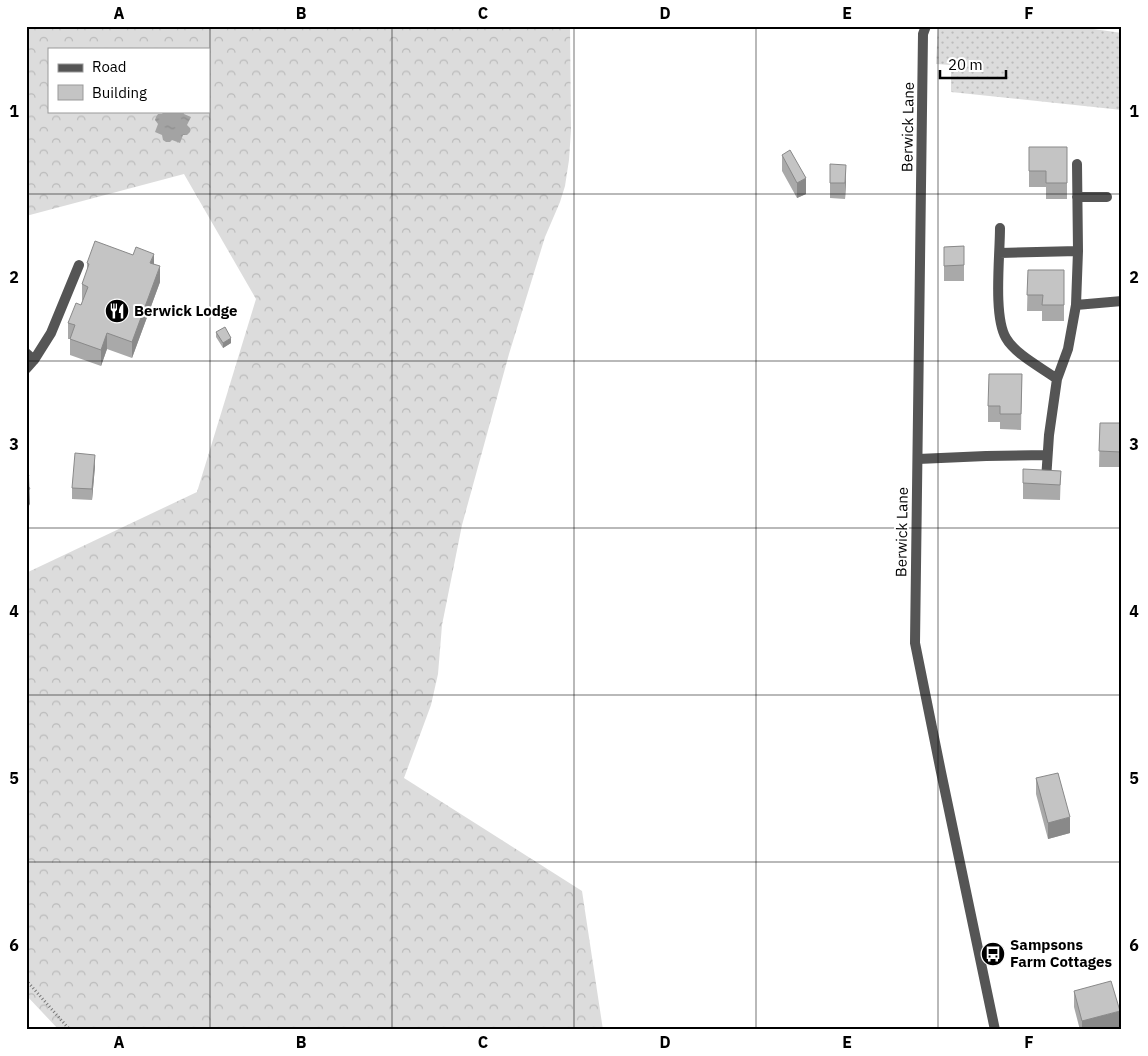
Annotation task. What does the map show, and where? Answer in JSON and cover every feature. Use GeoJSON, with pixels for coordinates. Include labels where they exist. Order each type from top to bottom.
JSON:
{"type":"FeatureCollection","features":[{"type":"Feature","properties":{"kind":"street","name":"Berwick Lane"},"geometry":{"type":"LineString","coordinates":[[926,26],[923,34],[915,643],[995,1030]]}},
{"type":"Feature","properties":{"kind":"street"},"geometry":{"type":"LineString","coordinates":[[1046,480],[1047,455],[1057,379],[1068,349],[1076,305],[1078,251],[1077,164]]}},
{"type":"Feature","properties":{"kind":"street"},"geometry":{"type":"LineString","coordinates":[[1078,196],[1107,197]]}},
{"type":"Feature","properties":{"kind":"street"},"geometry":{"type":"LineString","coordinates":[[1000,228],[999,313],[1001,327],[1006,339],[1018,352],[1057,379]]}},
{"type":"Feature","properties":{"kind":"street"},"geometry":{"type":"LineString","coordinates":[[1000,253],[1078,251]]}},
{"type":"Feature","properties":{"kind":"street"},"geometry":{"type":"LineString","coordinates":[[26,369],[30,357],[51,333],[79,265]]}},
{"type":"Feature","properties":{"kind":"street"},"geometry":{"type":"LineString","coordinates":[[1076,305],[1122,301]]}},
{"type":"Feature","properties":{"kind":"street"},"geometry":{"type":"LineString","coordinates":[[918,459],[1047,455]]}},
{"type":"Feature","properties":{"kind":"path"},"geometry":{"type":"LineString","coordinates":[[26,980],[70,1030]]}},
{"type":"Feature","properties":{"kind":"green space"},"geometry":{"type":"Polygon","coordinates":[[[28,26],[570,26],[571,130],[565,186],[545,237],[509,354],[462,525],[442,625],[438,674],[431,705],[404,778],[582,891],[603,1030],[59,1030],[26,995],[26,573],[197,492],[256,299],[184,174],[26,216],[26,32],[28,26]]]}},
{"type":"Feature","properties":{"kind":"green space"},"geometry":{"type":"Polygon","coordinates":[[[938,26],[1072,26],[1122,33],[1122,110],[951,92],[951,65],[936,64],[938,26]]]}},
{"type":"Feature","properties":{"kind":"water"},"geometry":{"type":"Polygon","coordinates":[[[163,112],[183,112],[191,117],[187,125],[190,128],[190,132],[187,135],[183,135],[180,143],[172,140],[166,142],[163,140],[162,135],[155,132],[158,124],[155,120],[156,117],[158,114],[163,112]]]}},
{"type":"Feature","properties":{"kind":"building"},"geometry":{"type":"Polygon","coordinates":[[[1029,147],[1067,147],[1067,183],[1046,183],[1046,171],[1029,171],[1029,147]]]}},
{"type":"Feature","properties":{"kind":"building"},"geometry":{"type":"Polygon","coordinates":[[[790,150],[806,178],[797,183],[782,155],[790,150]]]}},
{"type":"Feature","properties":{"kind":"building"},"geometry":{"type":"Polygon","coordinates":[[[830,164],[846,165],[845,183],[830,183],[830,164]]]}},
{"type":"Feature","properties":{"kind":"building","name":"Berwick Lodge"},"geometry":{"type":"Polygon","coordinates":[[[95,241],[133,255],[136,247],[154,254],[150,263],[160,266],[132,342],[107,333],[101,350],[70,339],[75,325],[68,323],[76,303],[81,305],[88,287],[82,284],[95,241]]]}},
{"type":"Feature","properties":{"kind":"building"},"geometry":{"type":"Polygon","coordinates":[[[964,246],[964,265],[944,266],[944,247],[964,246]]]}},
{"type":"Feature","properties":{"kind":"building"},"geometry":{"type":"Polygon","coordinates":[[[1028,270],[1064,270],[1064,305],[1042,305],[1043,295],[1027,295],[1028,270]]]}},
{"type":"Feature","properties":{"kind":"building"},"geometry":{"type":"Polygon","coordinates":[[[225,327],[231,338],[223,343],[216,332],[225,327]]]}},
{"type":"Feature","properties":{"kind":"building"},"geometry":{"type":"Polygon","coordinates":[[[989,374],[1022,374],[1021,414],[1000,414],[1000,406],[988,406],[989,374]]]}},
{"type":"Feature","properties":{"kind":"building"},"geometry":{"type":"Polygon","coordinates":[[[1100,423],[1121,423],[1121,452],[1099,451],[1100,423]]]}},
{"type":"Feature","properties":{"kind":"building"},"geometry":{"type":"Polygon","coordinates":[[[75,453],[95,455],[92,489],[72,488],[75,453]]]}},
{"type":"Feature","properties":{"kind":"building"},"geometry":{"type":"Polygon","coordinates":[[[1023,469],[1061,471],[1060,485],[1023,483],[1023,469]]]}},
{"type":"Feature","properties":{"kind":"building"},"geometry":{"type":"Polygon","coordinates":[[[26,486],[30,488],[26,495],[26,486]]]}},
{"type":"Feature","properties":{"kind":"building"},"geometry":{"type":"Polygon","coordinates":[[[1058,773],[1070,817],[1048,823],[1036,778],[1058,773]]]}},
{"type":"Feature","properties":{"kind":"building"},"geometry":{"type":"Polygon","coordinates":[[[1111,981],[1120,1011],[1082,1021],[1074,991],[1111,981]]]}},
{"type":"Feature","properties":{"kind":"place","name":"Berwick Lodge"},"geometry":{"type":"Point","coordinates":[117,311]}},
{"type":"Feature","properties":{"kind":"place","name":"Sampsons Farm Cottages"},"geometry":{"type":"Point","coordinates":[993,954]}}]}
